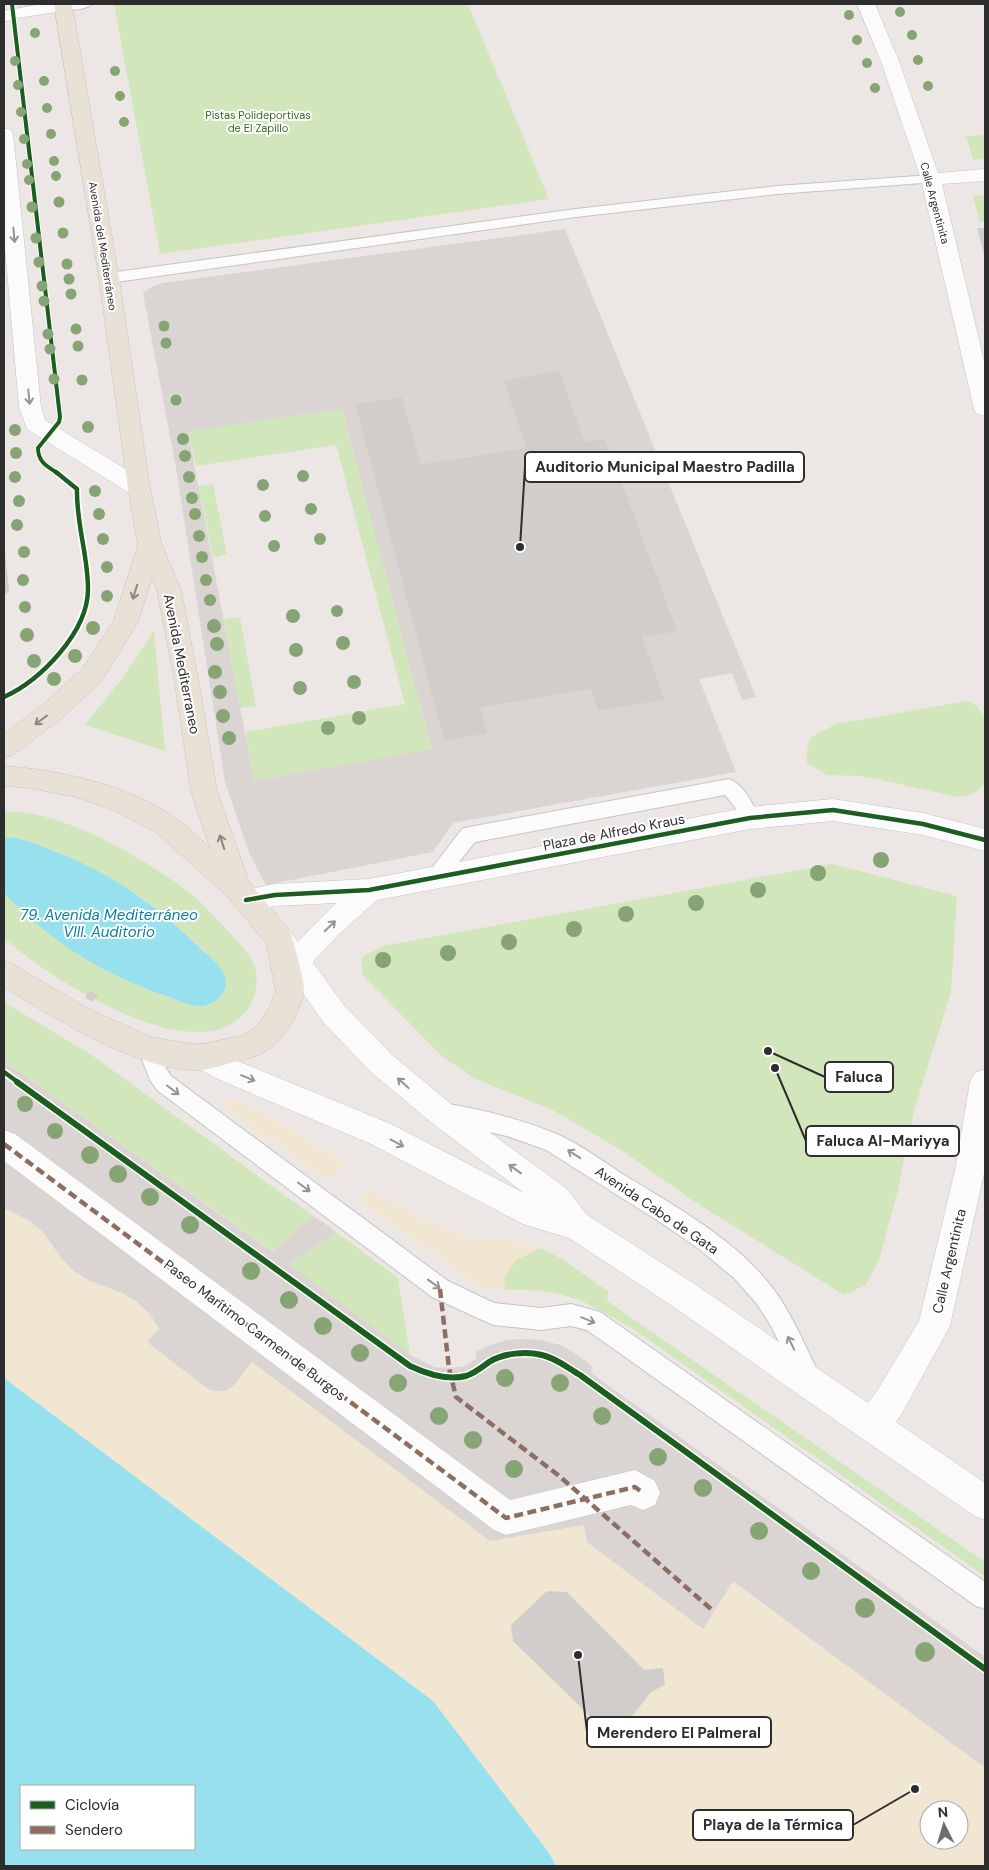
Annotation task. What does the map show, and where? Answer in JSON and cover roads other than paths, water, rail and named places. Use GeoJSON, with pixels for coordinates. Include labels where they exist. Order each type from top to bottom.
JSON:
{"type":"FeatureCollection","features":[{"type":"Feature","properties":{"kind":"main road","name":"Avenida del Mediterráneo"},"geometry":{"type":"LineString","coordinates":[[63,5],[109,278],[139,488],[150,545]]}},
{"type":"Feature","properties":{"kind":"main road"},"geometry":{"type":"LineString","coordinates":[[4,748],[54,710],[92,675],[126,622],[150,545]]}},
{"type":"Feature","properties":{"kind":"main road","name":"Avenida Mediterraneo"},"geometry":{"type":"LineString","coordinates":[[150,545],[169,590],[186,678],[204,791],[242,894]]}},
{"type":"Feature","properties":{"kind":"main road"},"geometry":{"type":"LineString","coordinates":[[4,776],[30,778],[76,787],[125,803],[166,825],[242,894],[279,938]]}},
{"type":"Feature","properties":{"kind":"main road"},"geometry":{"type":"LineString","coordinates":[[4,973],[77,1017],[148,1050],[204,1058],[251,1046],[267,1035],[281,1015],[290,992],[291,967]]}},
{"type":"Feature","properties":{"kind":"street","name":"Calle Argentinita"},"geometry":{"type":"LineString","coordinates":[[866,4],[891,64],[931,179],[985,409]]}},
{"type":"Feature","properties":{"kind":"street"},"geometry":{"type":"LineString","coordinates":[[4,17],[13,13],[63,5]]}},
{"type":"Feature","properties":{"kind":"street"},"geometry":{"type":"LineString","coordinates":[[4,134],[30,407],[35,424],[139,488]]}},
{"type":"Feature","properties":{"kind":"street"},"geometry":{"type":"LineString","coordinates":[[931,179],[985,175]]}},
{"type":"Feature","properties":{"kind":"street","name":"Plaza de Alfredo Kraus"},"geometry":{"type":"LineString","coordinates":[[242,894],[275,895],[369,890],[750,818],[833,810],[923,824],[985,840]]}},
{"type":"Feature","properties":{"kind":"street"},"geometry":{"type":"LineString","coordinates":[[291,967],[328,927],[369,890]]}},
{"type":"Feature","properties":{"kind":"street","name":"Avenida Cabo de Gata"},"geometry":{"type":"LineString","coordinates":[[279,938],[291,967],[360,1043],[409,1089],[556,1199],[576,1225]]}},
{"type":"Feature","properties":{"kind":"street","name":"Avenida Cabo de Gata"},"geometry":{"type":"LineString","coordinates":[[204,1058],[381,1134],[534,1214],[576,1225],[685,1296],[985,1503]]}},
{"type":"Feature","properties":{"kind":"street","name":"Calle Argentinita"},"geometry":{"type":"LineString","coordinates":[[872,1426],[890,1402],[934,1326],[970,1170],[985,1082]]}},
{"type":"Feature","properties":{"kind":"street","name":"Paseo Marítimo Carmen de Burgos"},"geometry":{"type":"LineString","coordinates":[[4,1144],[506,1518],[635,1487],[643,1493]]}},
{"type":"Feature","properties":{"kind":"lane"},"geometry":{"type":"LineString","coordinates":[[63,5],[86,4]]}},
{"type":"Feature","properties":{"kind":"lane"},"geometry":{"type":"LineString","coordinates":[[109,278],[576,213],[778,190],[931,179]]}},
{"type":"Feature","properties":{"kind":"lane"},"geometry":{"type":"LineString","coordinates":[[435,877],[469,835],[728,787],[742,802],[750,818]]}},
{"type":"Feature","properties":{"kind":"lane"},"geometry":{"type":"LineString","coordinates":[[148,1050],[157,1073],[164,1083],[440,1289],[493,1314],[541,1319],[571,1315],[592,1320],[985,1597]]}},
{"type":"Feature","properties":{"kind":"lane","name":"Avenida Cabo de Gata"},"geometry":{"type":"LineString","coordinates":[[441,1113],[498,1124],[547,1139],[621,1185],[710,1245],[736,1265],[757,1286],[777,1314],[813,1386]]}},
{"type":"Feature","properties":{"kind":"water","name":"79. Avenida Mediterráneo VIII. Auditorio"},"geometry":{"type":"Polygon","coordinates":[[[4,837],[17,838],[54,851],[95,870],[133,892],[185,933],[218,965],[226,980],[222,994],[207,1005],[187,1004],[117,976],[67,947],[28,917],[4,893],[4,837]]]}},
{"type":"Feature","properties":{"kind":"water"},"geometry":{"type":"Polygon","coordinates":[[[4,1378],[433,1701],[549,1853],[556,1866],[4,1866],[4,1378]]]}},
{"type":"Feature","properties":{"kind":"place","name":"Auditorio Municipal Maestro Padilla"},"geometry":{"type":"Point","coordinates":[520,547]}},
{"type":"Feature","properties":{"kind":"place","name":"Faluca"},"geometry":{"type":"Point","coordinates":[768,1051]}},
{"type":"Feature","properties":{"kind":"place","name":"Faluca Al-Mariyya"},"geometry":{"type":"Point","coordinates":[775,1068]}},
{"type":"Feature","properties":{"kind":"place","name":"Merendero El Palmeral"},"geometry":{"type":"Point","coordinates":[578,1655]}},
{"type":"Feature","properties":{"kind":"place","name":"Playa de la Térmica"},"geometry":{"type":"Point","coordinates":[915,1789]}},
{"type":"Feature","properties":{"kind":"park label","name":"Pistas Polideportivas de El Zapillo"},"geometry":{"type":"Point","coordinates":[258,121]}}]}
